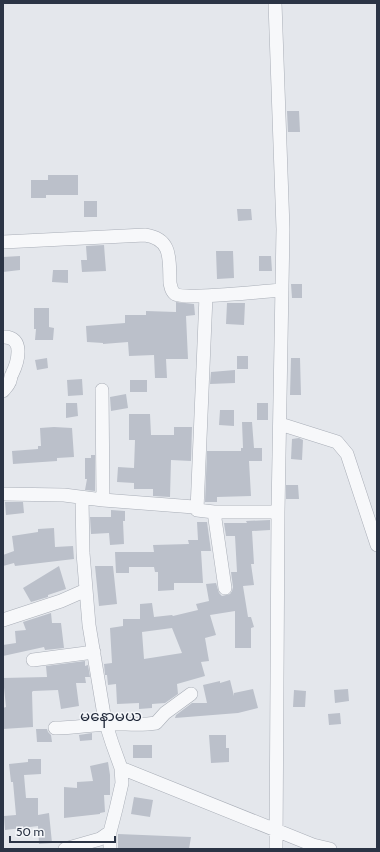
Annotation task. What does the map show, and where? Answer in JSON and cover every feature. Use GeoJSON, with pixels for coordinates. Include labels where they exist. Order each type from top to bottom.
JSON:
{"type":"FeatureCollection","features":[{"type":"Feature","properties":{"kind":"street"},"geometry":{"type":"LineString","coordinates":[[275,3],[283,229],[278,512],[276,849]]}},
{"type":"Feature","properties":{"kind":"street"},"geometry":{"type":"LineString","coordinates":[[3,242],[145,235],[154,236],[161,240],[167,247],[171,287],[172,292],[176,295],[206,296],[282,290]]}},
{"type":"Feature","properties":{"kind":"street"},"geometry":{"type":"LineString","coordinates":[[197,510],[206,296]]}},
{"type":"Feature","properties":{"kind":"street"},"geometry":{"type":"LineString","coordinates":[[3,337],[14,339],[18,354],[10,383],[3,391]]}},
{"type":"Feature","properties":{"kind":"street"},"geometry":{"type":"LineString","coordinates":[[102,390],[103,500]]}},
{"type":"Feature","properties":{"kind":"street"},"geometry":{"type":"LineString","coordinates":[[280,424],[337,442],[347,454],[377,545]]}},
{"type":"Feature","properties":{"kind":"street"},"geometry":{"type":"LineString","coordinates":[[3,494],[64,495],[103,500],[194,507],[197,510],[214,512],[278,512]]}},
{"type":"Feature","properties":{"kind":"street"},"geometry":{"type":"LineString","coordinates":[[82,498],[83,553],[89,625],[106,724],[121,768],[122,783],[110,832],[110,849]]}},
{"type":"Feature","properties":{"kind":"street"},"geometry":{"type":"LineString","coordinates":[[214,512],[225,588]]}},
{"type":"Feature","properties":{"kind":"street"},"geometry":{"type":"LineString","coordinates":[[3,620],[61,601],[86,590]]}},
{"type":"Feature","properties":{"kind":"street"},"geometry":{"type":"LineString","coordinates":[[33,660],[94,652]]}},
{"type":"Feature","properties":{"kind":"street"},"geometry":{"type":"LineString","coordinates":[[56,728],[106,724],[136,726],[156,723],[165,713],[192,694]]}},
{"type":"Feature","properties":{"kind":"street"},"geometry":{"type":"LineString","coordinates":[[121,768],[313,845],[330,849]]}},
{"type":"Feature","properties":{"kind":"street"},"geometry":{"type":"LineString","coordinates":[[65,849],[100,839],[110,832]]}},
{"type":"Feature","properties":{"kind":"building"},"geometry":{"type":"Polygon","coordinates":[[[287,111],[299,111],[300,132],[288,132],[287,111]]]}},
{"type":"Feature","properties":{"kind":"building"},"geometry":{"type":"Polygon","coordinates":[[[48,175],[78,175],[78,195],[46,195],[46,198],[31,198],[31,180],[48,180],[48,175]]]}},
{"type":"Feature","properties":{"kind":"building"},"geometry":{"type":"Polygon","coordinates":[[[84,201],[97,201],[97,217],[84,217],[84,201]]]}},
{"type":"Feature","properties":{"kind":"building"},"geometry":{"type":"Polygon","coordinates":[[[237,209],[251,209],[252,220],[238,221],[237,209]]]}},
{"type":"Feature","properties":{"kind":"building"},"geometry":{"type":"Polygon","coordinates":[[[104,245],[106,271],[82,272],[81,260],[87,260],[86,246],[104,245]]]}},
{"type":"Feature","properties":{"kind":"building"},"geometry":{"type":"Polygon","coordinates":[[[216,251],[233,251],[234,278],[217,279],[216,251]]]}},
{"type":"Feature","properties":{"kind":"building"},"geometry":{"type":"Polygon","coordinates":[[[20,256],[20,270],[3,272],[3,257],[20,256]]]}},
{"type":"Feature","properties":{"kind":"building"},"geometry":{"type":"Polygon","coordinates":[[[259,256],[271,256],[272,271],[259,271],[259,256]]]}},
{"type":"Feature","properties":{"kind":"building"},"geometry":{"type":"Polygon","coordinates":[[[53,270],[68,270],[68,283],[52,282],[53,270]]]}},
{"type":"Feature","properties":{"kind":"building"},"geometry":{"type":"Polygon","coordinates":[[[291,284],[302,284],[302,298],[292,298],[291,284]]]}},
{"type":"Feature","properties":{"kind":"building"},"geometry":{"type":"Polygon","coordinates":[[[176,302],[194,304],[195,315],[186,316],[188,359],[166,359],[167,378],[155,378],[154,355],[129,356],[128,342],[103,344],[87,342],[86,326],[125,323],[125,315],[146,315],[146,311],[176,312],[176,302]]]}},
{"type":"Feature","properties":{"kind":"building"},"geometry":{"type":"Polygon","coordinates":[[[227,303],[245,303],[244,325],[226,324],[227,303]]]}},
{"type":"Feature","properties":{"kind":"building"},"geometry":{"type":"Polygon","coordinates":[[[34,308],[49,308],[49,327],[54,328],[53,340],[35,340],[36,329],[34,329],[34,308]]]}},
{"type":"Feature","properties":{"kind":"building"},"geometry":{"type":"Polygon","coordinates":[[[237,356],[248,356],[248,369],[237,369],[237,356]]]}},
{"type":"Feature","properties":{"kind":"building"},"geometry":{"type":"Polygon","coordinates":[[[47,358],[48,368],[37,370],[35,360],[47,358]]]}},
{"type":"Feature","properties":{"kind":"building"},"geometry":{"type":"Polygon","coordinates":[[[291,358],[300,358],[301,395],[290,395],[291,358]]]}},
{"type":"Feature","properties":{"kind":"building"},"geometry":{"type":"Polygon","coordinates":[[[235,370],[235,383],[210,384],[211,372],[235,370]]]}},
{"type":"Feature","properties":{"kind":"building"},"geometry":{"type":"Polygon","coordinates":[[[82,379],[83,395],[68,396],[67,380],[82,379]]]}},
{"type":"Feature","properties":{"kind":"building"},"geometry":{"type":"Polygon","coordinates":[[[130,380],[147,380],[147,392],[130,392],[130,380]]]}},
{"type":"Feature","properties":{"kind":"building"},"geometry":{"type":"Polygon","coordinates":[[[126,394],[128,408],[111,411],[110,397],[126,394]]]}},
{"type":"Feature","properties":{"kind":"building"},"geometry":{"type":"Polygon","coordinates":[[[66,403],[77,403],[78,416],[66,418],[66,403]]]}},
{"type":"Feature","properties":{"kind":"building"},"geometry":{"type":"Polygon","coordinates":[[[257,403],[268,403],[268,420],[257,420],[257,403]]]}},
{"type":"Feature","properties":{"kind":"building"},"geometry":{"type":"Polygon","coordinates":[[[220,410],[234,410],[234,426],[219,425],[220,410]]]}},
{"type":"Feature","properties":{"kind":"building"},"geometry":{"type":"Polygon","coordinates":[[[129,414],[150,414],[151,435],[174,435],[174,427],[192,427],[191,461],[171,460],[170,497],[153,496],[153,489],[134,489],[134,483],[117,482],[118,467],[134,468],[135,440],[129,440],[129,414]]]}},
{"type":"Feature","properties":{"kind":"building"},"geometry":{"type":"Polygon","coordinates":[[[242,422],[252,422],[254,448],[262,448],[262,461],[249,461],[251,496],[217,497],[217,502],[205,502],[207,451],[241,451],[241,448],[243,448],[242,422]]]}},
{"type":"Feature","properties":{"kind":"building"},"geometry":{"type":"Polygon","coordinates":[[[40,428],[72,428],[74,457],[57,458],[57,461],[13,464],[12,451],[38,449],[38,446],[41,446],[40,428]]]}},
{"type":"Feature","properties":{"kind":"building"},"geometry":{"type":"Polygon","coordinates":[[[299,438],[303,440],[302,460],[291,459],[292,439],[299,438]]]}},
{"type":"Feature","properties":{"kind":"building"},"geometry":{"type":"Polygon","coordinates":[[[91,455],[95,455],[95,491],[85,490],[87,479],[85,479],[85,458],[91,458],[91,455]]]}},
{"type":"Feature","properties":{"kind":"building"},"geometry":{"type":"Polygon","coordinates":[[[286,485],[298,485],[299,499],[286,499],[286,485]]]}},
{"type":"Feature","properties":{"kind":"building"},"geometry":{"type":"Polygon","coordinates":[[[5,502],[23,502],[24,513],[6,515],[5,502]]]}},
{"type":"Feature","properties":{"kind":"building"},"geometry":{"type":"Polygon","coordinates":[[[111,510],[125,511],[125,521],[123,521],[124,544],[110,545],[109,533],[91,534],[90,517],[111,517],[111,510]]]}},
{"type":"Feature","properties":{"kind":"building"},"geometry":{"type":"Polygon","coordinates":[[[270,520],[270,530],[252,531],[254,564],[251,564],[254,585],[243,586],[248,617],[251,617],[254,627],[251,628],[251,648],[235,648],[235,611],[210,615],[216,635],[205,638],[209,661],[201,662],[205,676],[177,684],[178,694],[165,703],[152,704],[152,708],[139,709],[139,703],[117,704],[116,684],[108,685],[107,675],[105,675],[104,664],[112,663],[110,628],[123,626],[123,619],[140,619],[140,604],[152,603],[154,617],[173,616],[198,610],[196,604],[209,601],[206,584],[216,583],[219,593],[222,596],[230,594],[233,587],[231,572],[237,572],[235,536],[226,536],[224,523],[247,523],[246,521],[270,520]],[[172,628],[142,632],[144,659],[182,653],[172,628]]]}},
{"type":"Feature","properties":{"kind":"building"},"geometry":{"type":"Polygon","coordinates":[[[197,522],[207,522],[211,551],[201,551],[203,583],[174,583],[174,590],[158,591],[158,572],[155,572],[154,567],[129,567],[129,573],[116,573],[115,552],[154,552],[153,545],[189,544],[188,540],[198,540],[197,522]]]}},
{"type":"Feature","properties":{"kind":"building"},"geometry":{"type":"Polygon","coordinates":[[[54,528],[55,547],[73,546],[74,559],[15,566],[14,563],[3,566],[3,555],[14,551],[12,536],[38,532],[38,529],[54,528]]]}},
{"type":"Feature","properties":{"kind":"building"},"geometry":{"type":"Polygon","coordinates":[[[59,566],[66,589],[48,595],[48,597],[31,602],[23,588],[59,566]]]}},
{"type":"Feature","properties":{"kind":"building"},"geometry":{"type":"Polygon","coordinates":[[[95,566],[113,566],[117,604],[99,606],[95,566]]]}},
{"type":"Feature","properties":{"kind":"building"},"geometry":{"type":"Polygon","coordinates":[[[51,613],[52,623],[61,623],[64,648],[45,650],[44,647],[3,656],[3,645],[16,643],[15,631],[26,630],[23,622],[51,613]]]}},
{"type":"Feature","properties":{"kind":"building"},"geometry":{"type":"Polygon","coordinates":[[[85,661],[85,666],[88,665],[90,677],[85,677],[86,683],[76,683],[79,706],[61,709],[58,690],[33,691],[33,727],[3,729],[3,708],[6,707],[3,678],[47,677],[46,666],[85,661]]]}},
{"type":"Feature","properties":{"kind":"building"},"geometry":{"type":"Polygon","coordinates":[[[230,680],[234,696],[234,693],[253,689],[258,708],[238,713],[175,718],[176,715],[192,703],[207,703],[203,685],[230,680]]]}},
{"type":"Feature","properties":{"kind":"building"},"geometry":{"type":"Polygon","coordinates":[[[348,689],[349,701],[335,703],[334,690],[348,689]]]}},
{"type":"Feature","properties":{"kind":"building"},"geometry":{"type":"Polygon","coordinates":[[[294,690],[306,691],[305,707],[293,707],[294,690]]]}},
{"type":"Feature","properties":{"kind":"building"},"geometry":{"type":"Polygon","coordinates":[[[340,713],[341,724],[329,725],[328,714],[340,713]]]}},
{"type":"Feature","properties":{"kind":"building"},"geometry":{"type":"Polygon","coordinates":[[[36,729],[47,729],[51,735],[52,742],[37,742],[36,729]]]}},
{"type":"Feature","properties":{"kind":"building"},"geometry":{"type":"Polygon","coordinates":[[[92,733],[92,740],[80,741],[79,735],[92,733]]]}},
{"type":"Feature","properties":{"kind":"building"},"geometry":{"type":"Polygon","coordinates":[[[209,735],[226,735],[226,748],[229,748],[229,762],[211,763],[209,735]]]}},
{"type":"Feature","properties":{"kind":"building"},"geometry":{"type":"Polygon","coordinates":[[[133,745],[152,745],[152,758],[133,758],[133,745]]]}},
{"type":"Feature","properties":{"kind":"building"},"geometry":{"type":"Polygon","coordinates":[[[28,759],[41,759],[41,774],[24,775],[26,798],[38,798],[38,815],[49,813],[52,843],[39,844],[38,826],[5,830],[4,816],[16,815],[13,782],[11,782],[9,764],[28,762],[28,759]]]}},
{"type":"Feature","properties":{"kind":"building"},"geometry":{"type":"Polygon","coordinates":[[[108,762],[110,775],[110,795],[104,795],[105,812],[100,814],[64,818],[64,787],[77,788],[77,782],[93,781],[90,766],[108,762]]]}},
{"type":"Feature","properties":{"kind":"building"},"geometry":{"type":"Polygon","coordinates":[[[134,797],[153,800],[150,817],[131,814],[134,797]]]}},
{"type":"Feature","properties":{"kind":"building"},"geometry":{"type":"Polygon","coordinates":[[[118,834],[191,837],[189,849],[118,849],[118,834]]]}},
{"type":"Feature","properties":{"kind":"district","name":"မနောမယ"},"geometry":{"type":"Point","coordinates":[111,716]}}]}
